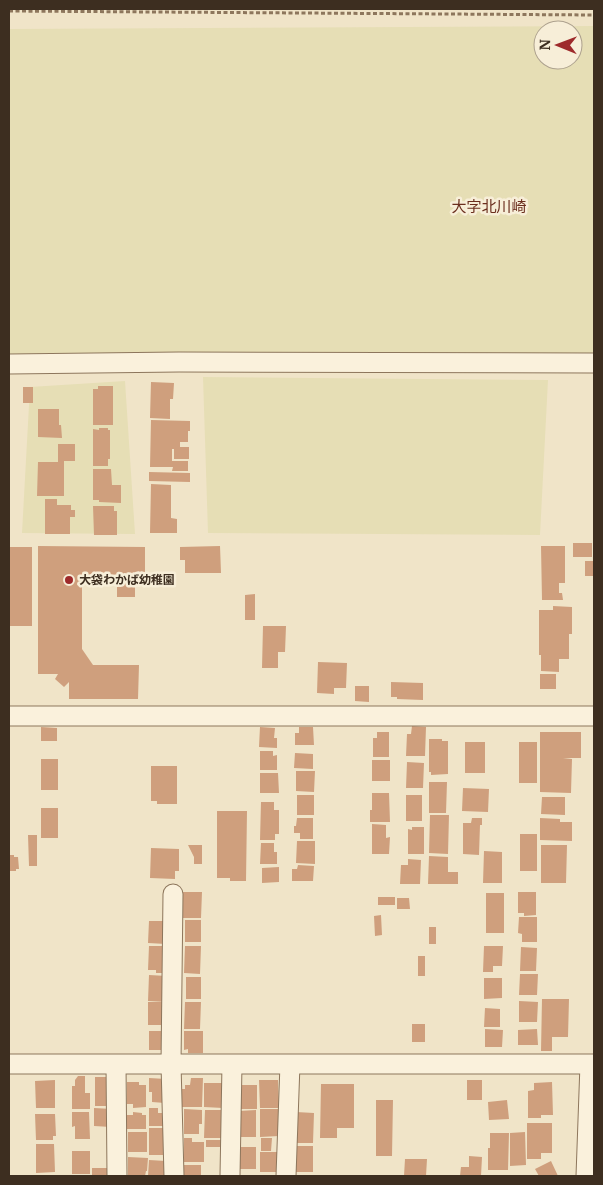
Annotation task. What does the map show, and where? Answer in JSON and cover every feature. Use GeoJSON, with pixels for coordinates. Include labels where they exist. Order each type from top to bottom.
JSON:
{"type":"FeatureCollection","features":[{"type":"Feature","properties":{"kind":"street"},"geometry":{"type":"LineString","coordinates":[[9,364],[179,362],[594,364]]}},
{"type":"Feature","properties":{"kind":"street"},"geometry":{"type":"LineString","coordinates":[[9,716],[594,716]]}},
{"type":"Feature","properties":{"kind":"street"},"geometry":{"type":"LineString","coordinates":[[173,894],[171,1064],[174,1176]]}},
{"type":"Feature","properties":{"kind":"street"},"geometry":{"type":"LineString","coordinates":[[9,1064],[592,1064],[586,1176]]}},
{"type":"Feature","properties":{"kind":"street"},"geometry":{"type":"LineString","coordinates":[[116,1064],[117,1176]]}},
{"type":"Feature","properties":{"kind":"street"},"geometry":{"type":"LineString","coordinates":[[230,1176],[232,1064]]}},
{"type":"Feature","properties":{"kind":"street"},"geometry":{"type":"LineString","coordinates":[[286,1176],[290,1064]]}},
{"type":"Feature","properties":{"kind":"path"},"geometry":{"type":"LineString","coordinates":[[9,11],[594,15]]}},
{"type":"Feature","properties":{"kind":"shaded area"},"geometry":{"type":"Polygon","coordinates":[[[533,26],[533,70],[583,70],[583,26],[594,26],[594,354],[9,355],[9,29],[533,26]]]}},
{"type":"Feature","properties":{"kind":"shaded area"},"geometry":{"type":"Polygon","coordinates":[[[203,377],[548,380],[540,535],[208,533],[203,377]]]}},
{"type":"Feature","properties":{"kind":"shaded area"},"geometry":{"type":"Polygon","coordinates":[[[125,381],[135,534],[22,533],[30,387],[125,381]]]}},
{"type":"Feature","properties":{"kind":"building"},"geometry":{"type":"Polygon","coordinates":[[[151,382],[174,383],[173,399],[170,399],[170,419],[150,418],[151,382]]]}},
{"type":"Feature","properties":{"kind":"building"},"geometry":{"type":"Polygon","coordinates":[[[98,386],[113,386],[113,425],[93,425],[93,389],[98,389],[98,386]]]}},
{"type":"Feature","properties":{"kind":"building"},"geometry":{"type":"Polygon","coordinates":[[[23,387],[33,387],[33,403],[23,403],[23,387]]]}},
{"type":"Feature","properties":{"kind":"building"},"geometry":{"type":"Polygon","coordinates":[[[38,409],[59,409],[59,425],[61,425],[62,438],[38,437],[38,409]]]}},
{"type":"Feature","properties":{"kind":"building"},"geometry":{"type":"Polygon","coordinates":[[[151,420],[190,421],[188,442],[180,442],[180,447],[189,447],[189,459],[174,459],[174,449],[172,449],[172,461],[188,461],[188,471],[172,471],[173,467],[150,467],[151,420]]]}},
{"type":"Feature","properties":{"kind":"building"},"geometry":{"type":"Polygon","coordinates":[[[99,428],[108,428],[110,430],[110,459],[108,459],[108,466],[93,466],[93,429],[99,430],[99,428]]]}},
{"type":"Feature","properties":{"kind":"building"},"geometry":{"type":"Polygon","coordinates":[[[58,444],[75,444],[75,461],[64,461],[64,496],[37,496],[38,462],[58,462],[58,444]]]}},
{"type":"Feature","properties":{"kind":"building"},"geometry":{"type":"Polygon","coordinates":[[[93,469],[111,469],[112,485],[121,485],[121,503],[93,500],[93,469]]]}},
{"type":"Feature","properties":{"kind":"building"},"geometry":{"type":"Polygon","coordinates":[[[149,472],[190,473],[190,482],[149,481],[149,472]]]}},
{"type":"Feature","properties":{"kind":"building"},"geometry":{"type":"Polygon","coordinates":[[[151,484],[171,485],[171,518],[177,519],[177,533],[150,533],[151,484]]]}},
{"type":"Feature","properties":{"kind":"building"},"geometry":{"type":"Polygon","coordinates":[[[45,499],[57,499],[57,505],[71,505],[71,510],[75,510],[75,517],[70,517],[70,534],[45,534],[45,499]]]}},
{"type":"Feature","properties":{"kind":"building"},"geometry":{"type":"Polygon","coordinates":[[[93,506],[114,506],[114,511],[117,511],[117,535],[94,535],[93,506]]]}},
{"type":"Feature","properties":{"kind":"building"},"geometry":{"type":"Polygon","coordinates":[[[573,543],[592,543],[592,557],[573,557],[573,543]]]}},
{"type":"Feature","properties":{"kind":"building"},"geometry":{"type":"Polygon","coordinates":[[[38,546],[145,547],[145,583],[135,584],[135,597],[117,597],[117,583],[106,583],[105,580],[82,580],[82,649],[93,665],[139,665],[138,699],[69,699],[69,682],[64,687],[55,679],[58,674],[38,674],[38,546]]]}},
{"type":"Feature","properties":{"kind":"building"},"geometry":{"type":"Polygon","coordinates":[[[220,546],[221,573],[185,573],[185,560],[180,560],[180,547],[220,546]]]}},
{"type":"Feature","properties":{"kind":"building"},"geometry":{"type":"Polygon","coordinates":[[[541,546],[565,546],[565,583],[559,583],[559,593],[562,593],[563,600],[542,600],[541,546]]]}},
{"type":"Feature","properties":{"kind":"building"},"geometry":{"type":"Polygon","coordinates":[[[9,547],[32,547],[32,626],[9,626],[9,547]]]}},
{"type":"Feature","properties":{"kind":"building"},"geometry":{"type":"Polygon","coordinates":[[[585,561],[593,561],[593,576],[585,576],[585,561]]]}},
{"type":"Feature","properties":{"kind":"building"},"geometry":{"type":"Polygon","coordinates":[[[255,594],[255,620],[245,620],[245,595],[255,594]]]}},
{"type":"Feature","properties":{"kind":"building"},"geometry":{"type":"Polygon","coordinates":[[[553,606],[572,607],[572,634],[569,634],[569,659],[559,659],[559,672],[541,671],[541,655],[539,655],[539,610],[553,610],[553,606]]]}},
{"type":"Feature","properties":{"kind":"building"},"geometry":{"type":"Polygon","coordinates":[[[263,626],[286,626],[285,652],[278,652],[278,668],[262,668],[263,626]]]}},
{"type":"Feature","properties":{"kind":"building"},"geometry":{"type":"Polygon","coordinates":[[[318,662],[347,663],[346,688],[334,688],[334,694],[317,693],[318,662]]]}},
{"type":"Feature","properties":{"kind":"building"},"geometry":{"type":"Polygon","coordinates":[[[540,674],[556,674],[556,689],[540,689],[540,674]]]}},
{"type":"Feature","properties":{"kind":"building"},"geometry":{"type":"Polygon","coordinates":[[[391,682],[423,683],[423,700],[391,697],[391,682]]]}},
{"type":"Feature","properties":{"kind":"building"},"geometry":{"type":"Polygon","coordinates":[[[355,686],[369,686],[369,702],[355,701],[355,686]]]}},
{"type":"Feature","properties":{"kind":"building"},"geometry":{"type":"Polygon","coordinates":[[[412,726],[426,727],[425,756],[406,756],[407,734],[411,734],[412,726]]]}},
{"type":"Feature","properties":{"kind":"building"},"geometry":{"type":"Polygon","coordinates":[[[41,727],[57,728],[57,741],[41,741],[41,727]]]}},
{"type":"Feature","properties":{"kind":"building"},"geometry":{"type":"Polygon","coordinates":[[[260,727],[275,728],[274,738],[277,738],[277,748],[259,747],[260,727]]]}},
{"type":"Feature","properties":{"kind":"building"},"geometry":{"type":"Polygon","coordinates":[[[299,727],[313,727],[314,745],[295,745],[295,733],[299,733],[299,727]]]}},
{"type":"Feature","properties":{"kind":"building"},"geometry":{"type":"Polygon","coordinates":[[[377,732],[389,732],[389,757],[373,757],[373,738],[377,738],[377,732]]]}},
{"type":"Feature","properties":{"kind":"building"},"geometry":{"type":"Polygon","coordinates":[[[540,732],[581,732],[581,758],[563,758],[572,759],[571,793],[540,792],[540,732]]]}},
{"type":"Feature","properties":{"kind":"building"},"geometry":{"type":"Polygon","coordinates":[[[429,739],[448,741],[448,774],[431,775],[431,772],[429,772],[429,739]]]}},
{"type":"Feature","properties":{"kind":"building"},"geometry":{"type":"Polygon","coordinates":[[[465,742],[485,742],[485,773],[465,773],[465,742]]]}},
{"type":"Feature","properties":{"kind":"building"},"geometry":{"type":"Polygon","coordinates":[[[519,742],[537,742],[537,783],[519,783],[519,742]]]}},
{"type":"Feature","properties":{"kind":"building"},"geometry":{"type":"Polygon","coordinates":[[[260,751],[273,751],[273,756],[277,755],[277,770],[260,770],[260,751]]]}},
{"type":"Feature","properties":{"kind":"building"},"geometry":{"type":"Polygon","coordinates":[[[295,753],[313,754],[313,769],[294,768],[295,753]]]}},
{"type":"Feature","properties":{"kind":"building"},"geometry":{"type":"Polygon","coordinates":[[[41,759],[58,759],[58,790],[41,790],[41,759]]]}},
{"type":"Feature","properties":{"kind":"building"},"geometry":{"type":"Polygon","coordinates":[[[372,760],[390,760],[390,781],[372,781],[372,760]]]}},
{"type":"Feature","properties":{"kind":"building"},"geometry":{"type":"Polygon","coordinates":[[[407,762],[424,763],[423,788],[406,788],[407,762]]]}},
{"type":"Feature","properties":{"kind":"building"},"geometry":{"type":"Polygon","coordinates":[[[151,766],[177,766],[177,804],[157,804],[157,801],[151,801],[151,766]]]}},
{"type":"Feature","properties":{"kind":"building"},"geometry":{"type":"Polygon","coordinates":[[[296,771],[315,771],[314,792],[296,791],[296,771]]]}},
{"type":"Feature","properties":{"kind":"building"},"geometry":{"type":"Polygon","coordinates":[[[260,773],[278,773],[279,793],[260,793],[260,773]]]}},
{"type":"Feature","properties":{"kind":"building"},"geometry":{"type":"Polygon","coordinates":[[[429,782],[447,782],[446,813],[429,813],[429,782]]]}},
{"type":"Feature","properties":{"kind":"building"},"geometry":{"type":"Polygon","coordinates":[[[463,788],[489,789],[488,812],[462,811],[463,788]]]}},
{"type":"Feature","properties":{"kind":"building"},"geometry":{"type":"Polygon","coordinates":[[[372,793],[389,793],[390,822],[370,822],[372,793]]]}},
{"type":"Feature","properties":{"kind":"building"},"geometry":{"type":"Polygon","coordinates":[[[297,795],[314,795],[314,815],[297,815],[297,795]]]}},
{"type":"Feature","properties":{"kind":"building"},"geometry":{"type":"Polygon","coordinates":[[[406,795],[422,795],[422,821],[406,821],[406,795]]]}},
{"type":"Feature","properties":{"kind":"building"},"geometry":{"type":"Polygon","coordinates":[[[542,797],[565,797],[565,815],[541,814],[542,797]]]}},
{"type":"Feature","properties":{"kind":"building"},"geometry":{"type":"Polygon","coordinates":[[[261,802],[274,802],[274,810],[279,810],[279,834],[275,834],[275,840],[260,840],[261,802]]]}},
{"type":"Feature","properties":{"kind":"building"},"geometry":{"type":"Polygon","coordinates":[[[41,808],[58,808],[58,838],[41,838],[41,808]]]}},
{"type":"Feature","properties":{"kind":"building"},"geometry":{"type":"Polygon","coordinates":[[[217,811],[247,811],[246,881],[230,881],[230,878],[217,878],[217,811]]]}},
{"type":"Feature","properties":{"kind":"building"},"geometry":{"type":"Polygon","coordinates":[[[430,815],[449,815],[448,854],[429,853],[430,815]]]}},
{"type":"Feature","properties":{"kind":"building"},"geometry":{"type":"Polygon","coordinates":[[[297,818],[313,818],[313,839],[300,839],[300,833],[294,833],[297,818]]]}},
{"type":"Feature","properties":{"kind":"building"},"geometry":{"type":"Polygon","coordinates":[[[472,818],[482,818],[479,855],[463,854],[463,823],[471,823],[472,818]]]}},
{"type":"Feature","properties":{"kind":"building"},"geometry":{"type":"Polygon","coordinates":[[[540,818],[572,822],[572,841],[540,840],[540,818]]]}},
{"type":"Feature","properties":{"kind":"building"},"geometry":{"type":"Polygon","coordinates":[[[372,824],[386,825],[386,838],[390,837],[389,854],[372,854],[372,824]]]}},
{"type":"Feature","properties":{"kind":"building"},"geometry":{"type":"Polygon","coordinates":[[[412,827],[424,827],[424,854],[408,854],[408,829],[412,830],[412,827]]]}},
{"type":"Feature","properties":{"kind":"building"},"geometry":{"type":"Polygon","coordinates":[[[520,834],[537,834],[537,871],[520,871],[520,834]]]}},
{"type":"Feature","properties":{"kind":"building"},"geometry":{"type":"Polygon","coordinates":[[[28,835],[37,835],[37,866],[29,866],[28,835]]]}},
{"type":"Feature","properties":{"kind":"building"},"geometry":{"type":"Polygon","coordinates":[[[297,841],[315,841],[315,864],[296,863],[297,841]]]}},
{"type":"Feature","properties":{"kind":"building"},"geometry":{"type":"Polygon","coordinates":[[[261,843],[274,843],[274,852],[277,852],[277,864],[260,864],[261,843]]]}},
{"type":"Feature","properties":{"kind":"building"},"geometry":{"type":"Polygon","coordinates":[[[188,845],[202,845],[202,864],[194,864],[194,857],[188,845]]]}},
{"type":"Feature","properties":{"kind":"building"},"geometry":{"type":"Polygon","coordinates":[[[541,845],[567,845],[566,883],[541,883],[541,845]]]}},
{"type":"Feature","properties":{"kind":"building"},"geometry":{"type":"Polygon","coordinates":[[[151,848],[179,849],[179,871],[175,871],[175,879],[150,878],[151,848]]]}},
{"type":"Feature","properties":{"kind":"building"},"geometry":{"type":"Polygon","coordinates":[[[484,851],[502,852],[502,883],[483,883],[484,851]]]}},
{"type":"Feature","properties":{"kind":"building"},"geometry":{"type":"Polygon","coordinates":[[[9,855],[18,857],[19,869],[16,869],[16,871],[9,871],[9,855]]]}},
{"type":"Feature","properties":{"kind":"building"},"geometry":{"type":"Polygon","coordinates":[[[429,856],[448,857],[448,872],[458,872],[458,884],[428,884],[429,856]]]}},
{"type":"Feature","properties":{"kind":"building"},"geometry":{"type":"Polygon","coordinates":[[[408,859],[421,860],[420,884],[400,884],[401,865],[408,865],[408,859]]]}},
{"type":"Feature","properties":{"kind":"building"},"geometry":{"type":"Polygon","coordinates":[[[298,865],[314,866],[313,881],[292,881],[292,869],[297,869],[298,865]]]}},
{"type":"Feature","properties":{"kind":"building"},"geometry":{"type":"Polygon","coordinates":[[[279,867],[279,882],[262,883],[262,868],[279,867]]]}},
{"type":"Feature","properties":{"kind":"building"},"geometry":{"type":"Polygon","coordinates":[[[183,892],[202,892],[201,918],[182,918],[183,892]]]}},
{"type":"Feature","properties":{"kind":"building"},"geometry":{"type":"Polygon","coordinates":[[[518,892],[536,892],[536,915],[524,916],[524,913],[518,913],[518,892]]]}},
{"type":"Feature","properties":{"kind":"building"},"geometry":{"type":"Polygon","coordinates":[[[486,893],[504,893],[504,933],[486,933],[486,893]]]}},
{"type":"Feature","properties":{"kind":"building"},"geometry":{"type":"Polygon","coordinates":[[[378,897],[395,897],[395,905],[378,905],[378,897]]]}},
{"type":"Feature","properties":{"kind":"building"},"geometry":{"type":"Polygon","coordinates":[[[397,898],[409,898],[410,909],[397,909],[397,898]]]}},
{"type":"Feature","properties":{"kind":"building"},"geometry":{"type":"Polygon","coordinates":[[[381,915],[382,935],[375,936],[374,916],[381,915]]]}},
{"type":"Feature","properties":{"kind":"building"},"geometry":{"type":"Polygon","coordinates":[[[519,917],[537,917],[537,942],[522,942],[522,934],[518,933],[519,917]]]}},
{"type":"Feature","properties":{"kind":"building"},"geometry":{"type":"Polygon","coordinates":[[[185,920],[201,920],[201,942],[185,942],[185,920]]]}},
{"type":"Feature","properties":{"kind":"building"},"geometry":{"type":"Polygon","coordinates":[[[149,921],[166,921],[166,944],[148,943],[149,921]]]}},
{"type":"Feature","properties":{"kind":"building"},"geometry":{"type":"Polygon","coordinates":[[[429,927],[436,927],[436,944],[429,944],[429,927]]]}},
{"type":"Feature","properties":{"kind":"building"},"geometry":{"type":"Polygon","coordinates":[[[149,946],[168,946],[168,973],[156,973],[156,970],[148,970],[149,946]]]}},
{"type":"Feature","properties":{"kind":"building"},"geometry":{"type":"Polygon","coordinates":[[[185,946],[201,946],[200,974],[184,973],[185,946]]]}},
{"type":"Feature","properties":{"kind":"building"},"geometry":{"type":"Polygon","coordinates":[[[484,946],[503,946],[502,966],[493,966],[493,972],[483,972],[484,946]]]}},
{"type":"Feature","properties":{"kind":"building"},"geometry":{"type":"Polygon","coordinates":[[[521,947],[537,948],[536,971],[520,971],[521,947]]]}},
{"type":"Feature","properties":{"kind":"building"},"geometry":{"type":"Polygon","coordinates":[[[418,956],[425,956],[425,976],[418,976],[418,956]]]}},
{"type":"Feature","properties":{"kind":"building"},"geometry":{"type":"Polygon","coordinates":[[[520,974],[538,974],[537,995],[519,995],[520,974]]]}},
{"type":"Feature","properties":{"kind":"building"},"geometry":{"type":"Polygon","coordinates":[[[149,975],[167,976],[166,1002],[148,1001],[149,975]]]}},
{"type":"Feature","properties":{"kind":"building"},"geometry":{"type":"Polygon","coordinates":[[[186,977],[201,977],[201,999],[186,999],[186,977]]]}},
{"type":"Feature","properties":{"kind":"building"},"geometry":{"type":"Polygon","coordinates":[[[484,978],[502,978],[502,998],[484,999],[484,978]]]}},
{"type":"Feature","properties":{"kind":"building"},"geometry":{"type":"Polygon","coordinates":[[[542,999],[569,999],[568,1037],[552,1037],[552,1051],[541,1051],[542,999]]]}},
{"type":"Feature","properties":{"kind":"building"},"geometry":{"type":"Polygon","coordinates":[[[519,1001],[538,1002],[537,1022],[519,1022],[519,1001]]]}},
{"type":"Feature","properties":{"kind":"building"},"geometry":{"type":"Polygon","coordinates":[[[148,1002],[165,1002],[165,1025],[148,1025],[148,1002]]]}},
{"type":"Feature","properties":{"kind":"building"},"geometry":{"type":"Polygon","coordinates":[[[185,1002],[201,1002],[200,1029],[184,1029],[185,1002]]]}},
{"type":"Feature","properties":{"kind":"building"},"geometry":{"type":"Polygon","coordinates":[[[485,1008],[500,1009],[500,1027],[484,1027],[485,1008]]]}},
{"type":"Feature","properties":{"kind":"building"},"geometry":{"type":"Polygon","coordinates":[[[412,1024],[425,1024],[425,1042],[412,1042],[412,1024]]]}},
{"type":"Feature","properties":{"kind":"building"},"geometry":{"type":"Polygon","coordinates":[[[485,1029],[503,1030],[502,1047],[485,1047],[485,1029]]]}},
{"type":"Feature","properties":{"kind":"building"},"geometry":{"type":"Polygon","coordinates":[[[537,1029],[538,1045],[518,1045],[518,1030],[537,1029]]]}},
{"type":"Feature","properties":{"kind":"building"},"geometry":{"type":"Polygon","coordinates":[[[149,1031],[166,1031],[166,1050],[149,1050],[149,1031]]]}},
{"type":"Feature","properties":{"kind":"building"},"geometry":{"type":"Polygon","coordinates":[[[184,1031],[203,1031],[203,1053],[188,1053],[188,1049],[184,1050],[184,1031]]]}},
{"type":"Feature","properties":{"kind":"building"},"geometry":{"type":"Polygon","coordinates":[[[78,1076],[85,1076],[85,1093],[90,1093],[90,1109],[72,1109],[72,1086],[75,1086],[75,1080],[78,1076]]]}},
{"type":"Feature","properties":{"kind":"building"},"geometry":{"type":"Polygon","coordinates":[[[95,1077],[110,1077],[113,1106],[95,1106],[95,1077]]]}},
{"type":"Feature","properties":{"kind":"building"},"geometry":{"type":"Polygon","coordinates":[[[149,1078],[166,1079],[165,1103],[152,1102],[152,1092],[149,1092],[149,1078]]]}},
{"type":"Feature","properties":{"kind":"building"},"geometry":{"type":"Polygon","coordinates":[[[191,1078],[203,1078],[202,1107],[181,1107],[182,1089],[185,1089],[185,1085],[190,1085],[191,1078]]]}},
{"type":"Feature","properties":{"kind":"building"},"geometry":{"type":"Polygon","coordinates":[[[55,1080],[55,1108],[36,1108],[35,1081],[55,1080]]]}},
{"type":"Feature","properties":{"kind":"building"},"geometry":{"type":"Polygon","coordinates":[[[259,1080],[278,1080],[279,1108],[260,1108],[259,1080]]]}},
{"type":"Feature","properties":{"kind":"building"},"geometry":{"type":"Polygon","coordinates":[[[467,1080],[482,1080],[482,1100],[467,1100],[467,1080]]]}},
{"type":"Feature","properties":{"kind":"building"},"geometry":{"type":"Polygon","coordinates":[[[127,1082],[139,1082],[139,1085],[146,1085],[146,1107],[133,1108],[133,1104],[127,1104],[127,1082]]]}},
{"type":"Feature","properties":{"kind":"building"},"geometry":{"type":"Polygon","coordinates":[[[552,1082],[553,1115],[541,1115],[541,1118],[528,1118],[528,1091],[534,1090],[534,1083],[552,1082]]]}},
{"type":"Feature","properties":{"kind":"building"},"geometry":{"type":"Polygon","coordinates":[[[204,1083],[223,1083],[223,1108],[204,1107],[204,1083]]]}},
{"type":"Feature","properties":{"kind":"building"},"geometry":{"type":"Polygon","coordinates":[[[321,1084],[354,1084],[354,1128],[337,1128],[337,1138],[320,1138],[321,1084]]]}},
{"type":"Feature","properties":{"kind":"building"},"geometry":{"type":"Polygon","coordinates":[[[239,1085],[257,1085],[257,1109],[239,1109],[239,1085]]]}},
{"type":"Feature","properties":{"kind":"building"},"geometry":{"type":"Polygon","coordinates":[[[376,1100],[393,1100],[392,1156],[376,1156],[376,1100]]]}},
{"type":"Feature","properties":{"kind":"building"},"geometry":{"type":"Polygon","coordinates":[[[507,1100],[509,1119],[489,1120],[488,1102],[507,1100]]]}},
{"type":"Feature","properties":{"kind":"building"},"geometry":{"type":"Polygon","coordinates":[[[94,1108],[112,1109],[111,1127],[94,1126],[94,1108]]]}},
{"type":"Feature","properties":{"kind":"building"},"geometry":{"type":"Polygon","coordinates":[[[149,1108],[158,1108],[158,1113],[169,1113],[169,1126],[149,1126],[149,1108]]]}},
{"type":"Feature","properties":{"kind":"building"},"geometry":{"type":"Polygon","coordinates":[[[184,1109],[202,1110],[202,1124],[199,1124],[199,1134],[184,1134],[184,1109]]]}},
{"type":"Feature","properties":{"kind":"building"},"geometry":{"type":"Polygon","coordinates":[[[260,1109],[279,1109],[279,1136],[260,1137],[260,1109]]]}},
{"type":"Feature","properties":{"kind":"building"},"geometry":{"type":"Polygon","coordinates":[[[205,1110],[222,1110],[224,1138],[204,1138],[205,1110]]]}},
{"type":"Feature","properties":{"kind":"building"},"geometry":{"type":"Polygon","coordinates":[[[256,1110],[256,1137],[240,1137],[239,1111],[256,1110]]]}},
{"type":"Feature","properties":{"kind":"building"},"geometry":{"type":"Polygon","coordinates":[[[72,1112],[89,1112],[90,1139],[75,1139],[75,1126],[72,1127],[72,1112]]]}},
{"type":"Feature","properties":{"kind":"building"},"geometry":{"type":"Polygon","coordinates":[[[133,1112],[146,1115],[146,1129],[127,1129],[127,1115],[133,1115],[133,1112]]]}},
{"type":"Feature","properties":{"kind":"building"},"geometry":{"type":"Polygon","coordinates":[[[296,1112],[314,1113],[313,1143],[295,1143],[296,1112]]]}},
{"type":"Feature","properties":{"kind":"building"},"geometry":{"type":"Polygon","coordinates":[[[35,1114],[55,1114],[56,1136],[53,1136],[53,1140],[36,1140],[35,1114]]]}},
{"type":"Feature","properties":{"kind":"building"},"geometry":{"type":"Polygon","coordinates":[[[527,1123],[552,1123],[552,1153],[541,1153],[541,1159],[527,1159],[527,1123]]]}},
{"type":"Feature","properties":{"kind":"building"},"geometry":{"type":"Polygon","coordinates":[[[149,1128],[168,1128],[168,1155],[149,1155],[149,1128]]]}},
{"type":"Feature","properties":{"kind":"building"},"geometry":{"type":"Polygon","coordinates":[[[128,1132],[147,1132],[147,1152],[128,1152],[128,1132]]]}},
{"type":"Feature","properties":{"kind":"building"},"geometry":{"type":"Polygon","coordinates":[[[525,1132],[526,1165],[510,1166],[510,1133],[525,1132]]]}},
{"type":"Feature","properties":{"kind":"building"},"geometry":{"type":"Polygon","coordinates":[[[490,1133],[509,1133],[508,1170],[488,1170],[490,1133]]]}},
{"type":"Feature","properties":{"kind":"building"},"geometry":{"type":"Polygon","coordinates":[[[184,1138],[192,1138],[192,1142],[204,1142],[204,1162],[184,1162],[184,1138]]]}},
{"type":"Feature","properties":{"kind":"building"},"geometry":{"type":"Polygon","coordinates":[[[261,1138],[272,1138],[271,1151],[261,1151],[261,1138]]]}},
{"type":"Feature","properties":{"kind":"building"},"geometry":{"type":"Polygon","coordinates":[[[206,1140],[223,1140],[223,1147],[206,1147],[206,1140]]]}},
{"type":"Feature","properties":{"kind":"building"},"geometry":{"type":"Polygon","coordinates":[[[36,1144],[54,1144],[55,1172],[36,1173],[36,1144]]]}},
{"type":"Feature","properties":{"kind":"building"},"geometry":{"type":"Polygon","coordinates":[[[296,1146],[313,1146],[313,1172],[296,1172],[296,1146]]]}},
{"type":"Feature","properties":{"kind":"building"},"geometry":{"type":"Polygon","coordinates":[[[239,1147],[256,1147],[256,1169],[239,1169],[239,1147]]]}},
{"type":"Feature","properties":{"kind":"building"},"geometry":{"type":"Polygon","coordinates":[[[72,1151],[90,1151],[90,1174],[72,1174],[72,1151]]]}},
{"type":"Feature","properties":{"kind":"building"},"geometry":{"type":"Polygon","coordinates":[[[260,1152],[280,1152],[278,1172],[260,1172],[260,1152]]]}},
{"type":"Feature","properties":{"kind":"building"},"geometry":{"type":"Polygon","coordinates":[[[469,1156],[482,1157],[481,1176],[460,1176],[461,1167],[469,1167],[469,1156]]]}},
{"type":"Feature","properties":{"kind":"building"},"geometry":{"type":"Polygon","coordinates":[[[128,1157],[148,1158],[145,1176],[128,1176],[128,1157]]]}},
{"type":"Feature","properties":{"kind":"building"},"geometry":{"type":"Polygon","coordinates":[[[405,1159],[427,1159],[426,1176],[404,1176],[405,1159]]]}},
{"type":"Feature","properties":{"kind":"building"},"geometry":{"type":"Polygon","coordinates":[[[149,1160],[166,1161],[165,1176],[148,1176],[149,1160]]]}},
{"type":"Feature","properties":{"kind":"building"},"geometry":{"type":"Polygon","coordinates":[[[551,1161],[558,1176],[539,1176],[535,1169],[551,1161]]]}},
{"type":"Feature","properties":{"kind":"building"},"geometry":{"type":"Polygon","coordinates":[[[182,1165],[201,1165],[201,1176],[182,1176],[182,1165]]]}},
{"type":"Feature","properties":{"kind":"building"},"geometry":{"type":"Polygon","coordinates":[[[92,1168],[108,1168],[108,1176],[92,1176],[92,1168]]]}},
{"type":"Feature","properties":{"kind":"place","name":"大袋わかば幼稚園"},"geometry":{"type":"Point","coordinates":[69,580]}},
{"type":"Feature","properties":{"kind":"district","name":"大字北川崎"},"geometry":{"type":"Point","coordinates":[489,207]}}]}
